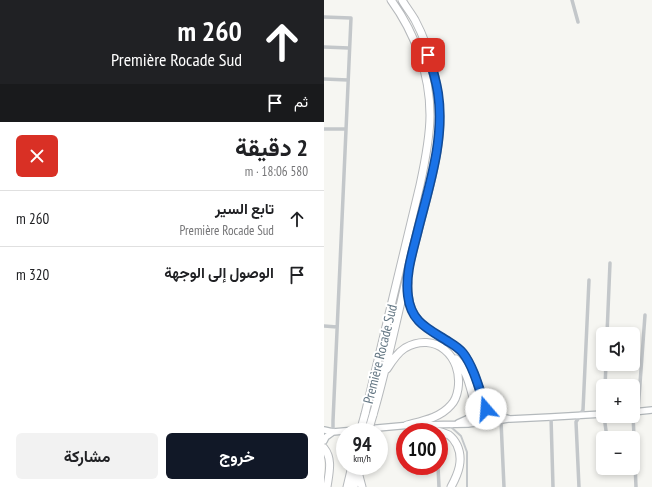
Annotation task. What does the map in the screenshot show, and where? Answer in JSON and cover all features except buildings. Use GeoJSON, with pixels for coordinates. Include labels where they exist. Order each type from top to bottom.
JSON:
{"type":"FeatureCollection","features":[{"type":"Feature","properties":{"kind":"highway","name":"Première Rocade Sud"},"geometry":{"type":"LineString","coordinates":[[369,423],[369,415],[428,147],[430,115],[427,81],[419,54],[406,22],[391,0]]}},
{"type":"Feature","properties":{"kind":"highway","name":"Première Rocade Sud"},"geometry":{"type":"LineString","coordinates":[[365,423],[379,394],[437,152],[440,124],[438,93],[424,41],[415,20],[402,0]]}},
{"type":"Feature","properties":{"kind":"highway"},"geometry":{"type":"LineString","coordinates":[[409,266],[408,296],[413,314],[421,324],[458,348],[464,354],[476,378],[488,410]]}},
{"type":"Feature","properties":{"kind":"highway"},"geometry":{"type":"LineString","coordinates":[[379,394],[387,369],[395,357],[403,349],[420,343],[433,344],[442,348],[457,360],[466,372],[478,414]]}},
{"type":"Feature","properties":{"kind":"highway"},"geometry":{"type":"LineString","coordinates":[[415,423],[439,414],[454,401],[458,384],[458,374],[456,363],[451,355]]}},
{"type":"Feature","properties":{"kind":"highway"},"geometry":{"type":"LineString","coordinates":[[448,435],[454,440],[459,450],[460,462],[457,474],[451,487]]}},
{"type":"Feature","properties":{"kind":"highway"},"geometry":{"type":"LineString","coordinates":[[324,448],[330,459],[327,487]]}},
{"type":"Feature","properties":{"kind":"highway"},"geometry":{"type":"LineString","coordinates":[[347,487],[352,475]]}},
{"type":"Feature","properties":{"kind":"highway"},"geometry":{"type":"LineString","coordinates":[[354,487],[355,475]]}},
{"type":"Feature","properties":{"kind":"highway"},"geometry":{"type":"LineString","coordinates":[[358,475],[362,487]]}},
{"type":"Feature","properties":{"kind":"main road"},"geometry":{"type":"LineString","coordinates":[[451,424],[478,414],[481,410],[488,410],[499,416],[510,419]]}},
{"type":"Feature","properties":{"kind":"main road"},"geometry":{"type":"LineString","coordinates":[[484,422],[490,420],[491,415],[488,410]]}},
{"type":"Feature","properties":{"kind":"main road"},"geometry":{"type":"LineString","coordinates":[[640,411],[652,410]]}},
{"type":"Feature","properties":{"kind":"main road"},"geometry":{"type":"LineString","coordinates":[[478,414],[480,420],[484,422]]}},
{"type":"Feature","properties":{"kind":"main road"},"geometry":{"type":"LineString","coordinates":[[448,424],[468,424],[510,419],[596,415]]}},
{"type":"Feature","properties":{"kind":"main road"},"geometry":{"type":"LineString","coordinates":[[325,439],[326,434],[324,430],[333,432],[396,426]]}},
{"type":"Feature","properties":{"kind":"main road"},"geometry":{"type":"LineString","coordinates":[[325,439],[333,432]]}},
{"type":"Feature","properties":{"kind":"street"},"geometry":{"type":"LineString","coordinates":[[572,0],[578,22]]}},
{"type":"Feature","properties":{"kind":"street"},"geometry":{"type":"LineString","coordinates":[[324,17],[351,18],[333,432]]}},
{"type":"Feature","properties":{"kind":"street"},"geometry":{"type":"LineString","coordinates":[[324,47],[349,48]]}},
{"type":"Feature","properties":{"kind":"street"},"geometry":{"type":"LineString","coordinates":[[324,79],[348,80]]}},
{"type":"Feature","properties":{"kind":"street"},"geometry":{"type":"LineString","coordinates":[[324,129],[346,129]]}},
{"type":"Feature","properties":{"kind":"street"},"geometry":{"type":"LineString","coordinates":[[607,327],[610,263]]}},
{"type":"Feature","properties":{"kind":"street"},"geometry":{"type":"LineString","coordinates":[[580,487],[576,422],[583,410],[589,280]]}},
{"type":"Feature","properties":{"kind":"street"},"geometry":{"type":"LineString","coordinates":[[638,379],[645,315]]}},
{"type":"Feature","properties":{"kind":"street"},"geometry":{"type":"LineString","coordinates":[[324,326],[337,327]]}},
{"type":"Feature","properties":{"kind":"street"},"geometry":{"type":"LineString","coordinates":[[551,417],[553,487]]}},
{"type":"Feature","properties":{"kind":"street"},"geometry":{"type":"LineString","coordinates":[[501,421],[504,487]]}},
{"type":"Feature","properties":{"kind":"street"},"geometry":{"type":"LineString","coordinates":[[635,423],[636,487]]}},
{"type":"Feature","properties":{"kind":"street"},"geometry":{"type":"LineString","coordinates":[[438,475],[439,487]]}},
{"type":"Feature","properties":{"kind":"lane"},"geometry":{"type":"LineString","coordinates":[[451,424],[461,436],[467,452],[467,487]]}},
{"type":"Feature","properties":{"kind":"route"},"geometry":{"type":"LineString","coordinates":[[428,55],[438,93],[440,124],[437,152],[429,189],[409,266],[408,296],[413,314],[421,324],[458,348],[464,354],[476,378],[486,409]]}}]}
